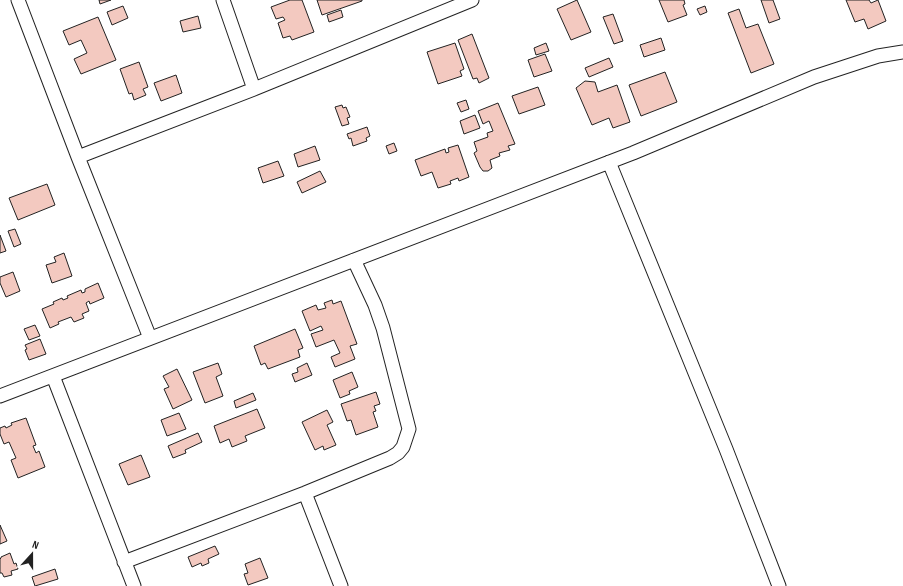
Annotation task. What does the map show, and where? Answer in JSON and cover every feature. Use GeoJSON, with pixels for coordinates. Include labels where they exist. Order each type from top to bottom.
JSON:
{"type":"FeatureCollection","features":[{"type":"Feature","properties":{"kind":"street"},"geometry":{"type":"LineString","coordinates":[[18,0],[78,157],[150,338]]}},
{"type":"Feature","properties":{"kind":"street"},"geometry":{"type":"LineString","coordinates":[[223,0],[254,89]]}},
{"type":"Feature","properties":{"kind":"street"},"geometry":{"type":"LineString","coordinates":[[78,157],[254,89],[472,0]]}},
{"type":"Feature","properties":{"kind":"street"},"geometry":{"type":"LineString","coordinates":[[0,396],[610,162],[814,77],[878,56],[903,52]]}},
{"type":"Feature","properties":{"kind":"street"},"geometry":{"type":"LineString","coordinates":[[610,162],[726,449],[779,586]]}},
{"type":"Feature","properties":{"kind":"street"},"geometry":{"type":"LineString","coordinates":[[124,562],[305,493],[390,458],[398,453],[403,447],[409,429],[383,328],[373,300],[354,260]]}},
{"type":"Feature","properties":{"kind":"street"},"geometry":{"type":"LineString","coordinates":[[53,376],[134,586]]}},
{"type":"Feature","properties":{"kind":"street"},"geometry":{"type":"LineString","coordinates":[[305,493],[341,586]]}},
{"type":"Feature","properties":{"kind":"building"},"geometry":{"type":"Polygon","coordinates":[[[99,0],[111,0],[100,4],[99,0]]]}},
{"type":"Feature","properties":{"kind":"building"},"geometry":{"type":"Polygon","coordinates":[[[290,0],[302,0],[314,32],[292,40],[290,36],[283,38],[278,23],[285,20],[283,17],[276,19],[271,7],[290,0]]]}},
{"type":"Feature","properties":{"kind":"building"},"geometry":{"type":"Polygon","coordinates":[[[317,0],[362,0],[362,1],[322,15],[317,0]]]}},
{"type":"Feature","properties":{"kind":"building"},"geometry":{"type":"Polygon","coordinates":[[[577,0],[591,32],[571,40],[557,9],[577,0]]]}},
{"type":"Feature","properties":{"kind":"building"},"geometry":{"type":"Polygon","coordinates":[[[659,0],[684,0],[685,4],[683,5],[687,15],[668,22],[659,0]]]}},
{"type":"Feature","properties":{"kind":"building"},"geometry":{"type":"Polygon","coordinates":[[[761,0],[773,0],[780,19],[769,23],[761,0]]]}},
{"type":"Feature","properties":{"kind":"building"},"geometry":{"type":"Polygon","coordinates":[[[846,0],[869,0],[871,3],[878,0],[886,21],[868,29],[864,19],[855,22],[846,0]]]}},
{"type":"Feature","properties":{"kind":"building"},"geometry":{"type":"Polygon","coordinates":[[[123,6],[128,18],[112,25],[107,12],[123,6]]]}},
{"type":"Feature","properties":{"kind":"building"},"geometry":{"type":"Polygon","coordinates":[[[705,6],[707,12],[700,15],[697,9],[705,6]]]}},
{"type":"Feature","properties":{"kind":"building"},"geometry":{"type":"Polygon","coordinates":[[[739,9],[746,28],[758,24],[774,64],[751,73],[728,13],[739,9]]]}},
{"type":"Feature","properties":{"kind":"building"},"geometry":{"type":"Polygon","coordinates":[[[341,10],[343,17],[329,22],[327,15],[341,10]]]}},
{"type":"Feature","properties":{"kind":"building"},"geometry":{"type":"Polygon","coordinates":[[[613,14],[623,41],[614,44],[603,17],[613,14]]]}},
{"type":"Feature","properties":{"kind":"building"},"geometry":{"type":"Polygon","coordinates":[[[198,16],[201,28],[183,32],[180,21],[198,16]]]}},
{"type":"Feature","properties":{"kind":"building"},"geometry":{"type":"Polygon","coordinates":[[[98,17],[116,60],[81,74],[74,59],[87,53],[81,40],[69,45],[63,31],[98,17]]]}},
{"type":"Feature","properties":{"kind":"building"},"geometry":{"type":"Polygon","coordinates":[[[472,34],[489,78],[479,83],[477,78],[473,79],[458,40],[472,34]]]}},
{"type":"Feature","properties":{"kind":"building"},"geometry":{"type":"Polygon","coordinates":[[[661,38],[665,50],[644,57],[640,45],[661,38]]]}},
{"type":"Feature","properties":{"kind":"building"},"geometry":{"type":"Polygon","coordinates":[[[455,43],[464,69],[460,71],[462,76],[438,84],[427,52],[455,43]]]}},
{"type":"Feature","properties":{"kind":"building"},"geometry":{"type":"Polygon","coordinates":[[[546,43],[549,51],[536,55],[534,48],[546,43]]]}},
{"type":"Feature","properties":{"kind":"building"},"geometry":{"type":"Polygon","coordinates":[[[545,54],[552,71],[534,77],[528,60],[545,54]]]}},
{"type":"Feature","properties":{"kind":"building"},"geometry":{"type":"Polygon","coordinates":[[[609,58],[613,67],[589,77],[585,68],[609,58]]]}},
{"type":"Feature","properties":{"kind":"building"},"geometry":{"type":"Polygon","coordinates":[[[139,62],[148,87],[143,89],[146,95],[134,100],[132,93],[129,94],[120,69],[139,62]]]}},
{"type":"Feature","properties":{"kind":"building"},"geometry":{"type":"Polygon","coordinates":[[[665,72],[677,102],[641,116],[629,85],[665,72]]]}},
{"type":"Feature","properties":{"kind":"building"},"geometry":{"type":"Polygon","coordinates":[[[176,75],[182,93],[161,101],[154,83],[176,75]]]}},
{"type":"Feature","properties":{"kind":"building"},"geometry":{"type":"Polygon","coordinates":[[[585,81],[595,82],[598,92],[617,85],[630,122],[613,128],[609,118],[592,125],[576,88],[585,81]]]}},
{"type":"Feature","properties":{"kind":"building"},"geometry":{"type":"Polygon","coordinates":[[[538,87],[545,105],[519,114],[512,96],[538,87]]]}},
{"type":"Feature","properties":{"kind":"building"},"geometry":{"type":"Polygon","coordinates":[[[466,100],[469,109],[461,112],[457,103],[466,100]]]}},
{"type":"Feature","properties":{"kind":"building"},"geometry":{"type":"Polygon","coordinates":[[[498,103],[515,144],[508,146],[510,150],[499,153],[500,156],[490,160],[492,168],[488,171],[483,171],[474,153],[477,151],[474,142],[488,137],[487,133],[493,131],[489,121],[483,124],[478,111],[498,103]]]}},
{"type":"Feature","properties":{"kind":"building"},"geometry":{"type":"Polygon","coordinates":[[[342,105],[343,108],[346,107],[350,117],[347,118],[349,124],[342,126],[335,107],[342,105]]]}},
{"type":"Feature","properties":{"kind":"building"},"geometry":{"type":"Polygon","coordinates":[[[475,115],[480,128],[464,134],[460,121],[475,115]]]}},
{"type":"Feature","properties":{"kind":"building"},"geometry":{"type":"Polygon","coordinates":[[[367,127],[370,136],[366,138],[367,141],[353,146],[351,138],[349,139],[347,134],[367,127]]]}},
{"type":"Feature","properties":{"kind":"building"},"geometry":{"type":"Polygon","coordinates":[[[394,143],[397,151],[389,154],[386,146],[394,143]]]}},
{"type":"Feature","properties":{"kind":"building"},"geometry":{"type":"Polygon","coordinates":[[[458,145],[469,177],[459,181],[458,178],[450,181],[451,184],[438,188],[432,172],[421,176],[415,160],[445,149],[446,153],[449,152],[448,148],[458,145]]]}},
{"type":"Feature","properties":{"kind":"building"},"geometry":{"type":"Polygon","coordinates":[[[315,146],[320,160],[298,167],[294,154],[315,146]]]}},
{"type":"Feature","properties":{"kind":"building"},"geometry":{"type":"Polygon","coordinates":[[[278,161],[284,176],[263,183],[258,168],[278,161]]]}},
{"type":"Feature","properties":{"kind":"building"},"geometry":{"type":"Polygon","coordinates":[[[320,171],[326,182],[302,193],[297,182],[320,171]]]}},
{"type":"Feature","properties":{"kind":"building"},"geometry":{"type":"Polygon","coordinates":[[[47,184],[55,205],[18,220],[9,198],[47,184]]]}},
{"type":"Feature","properties":{"kind":"building"},"geometry":{"type":"Polygon","coordinates":[[[15,229],[21,244],[14,247],[8,231],[15,229]]]}},
{"type":"Feature","properties":{"kind":"building"},"geometry":{"type":"Polygon","coordinates":[[[0,235],[6,251],[0,253],[0,235]]]}},
{"type":"Feature","properties":{"kind":"building"},"geometry":{"type":"Polygon","coordinates":[[[64,253],[72,276],[52,283],[46,265],[56,262],[54,257],[64,253]]]}},
{"type":"Feature","properties":{"kind":"building"},"geometry":{"type":"Polygon","coordinates":[[[13,272],[20,291],[6,297],[0,283],[0,277],[13,272]]]}},
{"type":"Feature","properties":{"kind":"building"},"geometry":{"type":"Polygon","coordinates":[[[98,283],[104,298],[90,304],[89,301],[86,303],[89,311],[82,314],[84,318],[74,322],[71,317],[58,322],[59,324],[50,328],[42,309],[54,304],[53,302],[62,298],[63,300],[68,298],[67,296],[81,290],[82,293],[85,292],[85,289],[98,283]]]}},
{"type":"Feature","properties":{"kind":"building"},"geometry":{"type":"Polygon","coordinates":[[[332,300],[333,304],[341,301],[357,344],[350,346],[355,359],[335,367],[331,357],[340,353],[334,340],[316,347],[311,334],[323,330],[321,326],[310,331],[302,311],[316,305],[318,310],[326,308],[324,303],[332,300]]]}},
{"type":"Feature","properties":{"kind":"building"},"geometry":{"type":"Polygon","coordinates":[[[35,325],[40,336],[29,340],[24,329],[35,325]]]}},
{"type":"Feature","properties":{"kind":"building"},"geometry":{"type":"Polygon","coordinates":[[[295,329],[303,348],[298,350],[300,357],[268,369],[265,363],[261,365],[254,346],[295,329]]]}},
{"type":"Feature","properties":{"kind":"building"},"geometry":{"type":"Polygon","coordinates":[[[40,339],[46,354],[29,360],[25,350],[27,349],[25,345],[40,339]]]}},
{"type":"Feature","properties":{"kind":"building"},"geometry":{"type":"Polygon","coordinates":[[[218,363],[222,374],[216,377],[223,396],[205,403],[193,372],[218,363]]]}},
{"type":"Feature","properties":{"kind":"building"},"geometry":{"type":"Polygon","coordinates":[[[307,363],[312,375],[295,382],[292,374],[298,372],[297,368],[307,363]]]}},
{"type":"Feature","properties":{"kind":"building"},"geometry":{"type":"Polygon","coordinates":[[[177,369],[192,400],[173,409],[164,389],[169,387],[163,376],[177,369]]]}},
{"type":"Feature","properties":{"kind":"building"},"geometry":{"type":"Polygon","coordinates":[[[352,372],[358,387],[349,391],[350,394],[340,398],[333,380],[352,372]]]}},
{"type":"Feature","properties":{"kind":"building"},"geometry":{"type":"Polygon","coordinates":[[[376,392],[380,404],[374,406],[376,411],[373,412],[378,427],[356,435],[351,420],[347,421],[341,404],[376,392]]]}},
{"type":"Feature","properties":{"kind":"building"},"geometry":{"type":"Polygon","coordinates":[[[253,393],[256,400],[236,408],[234,401],[253,393]]]}},
{"type":"Feature","properties":{"kind":"building"},"geometry":{"type":"Polygon","coordinates":[[[257,409],[265,428],[245,436],[247,441],[232,447],[229,439],[220,443],[214,426],[257,409]]]}},
{"type":"Feature","properties":{"kind":"building"},"geometry":{"type":"Polygon","coordinates":[[[327,410],[333,422],[327,425],[336,445],[324,450],[323,446],[315,450],[302,422],[327,410]]]}},
{"type":"Feature","properties":{"kind":"building"},"geometry":{"type":"Polygon","coordinates":[[[179,413],[186,429],[167,436],[161,420],[179,413]]]}},
{"type":"Feature","properties":{"kind":"building"},"geometry":{"type":"Polygon","coordinates":[[[26,418],[36,445],[33,446],[36,453],[39,451],[45,467],[18,478],[11,460],[16,458],[9,442],[4,444],[0,434],[0,428],[5,426],[6,428],[12,425],[11,423],[26,418]]]}},
{"type":"Feature","properties":{"kind":"building"},"geometry":{"type":"Polygon","coordinates":[[[198,433],[202,442],[185,450],[186,453],[173,458],[168,446],[198,433]]]}},
{"type":"Feature","properties":{"kind":"building"},"geometry":{"type":"Polygon","coordinates":[[[141,455],[150,477],[128,485],[119,464],[141,455]]]}},
{"type":"Feature","properties":{"kind":"building"},"geometry":{"type":"Polygon","coordinates":[[[0,525],[7,541],[0,544],[0,525]]]}},
{"type":"Feature","properties":{"kind":"building"},"geometry":{"type":"Polygon","coordinates":[[[215,546],[219,554],[208,559],[209,563],[202,566],[201,563],[192,567],[188,557],[215,546]]]}},
{"type":"Feature","properties":{"kind":"building"},"geometry":{"type":"Polygon","coordinates":[[[10,553],[14,564],[16,563],[18,569],[11,571],[12,575],[4,577],[2,573],[0,573],[0,559],[1,557],[10,553]]]}},
{"type":"Feature","properties":{"kind":"building"},"geometry":{"type":"Polygon","coordinates":[[[260,558],[268,578],[248,585],[244,574],[248,573],[245,564],[260,558]]]}},
{"type":"Feature","properties":{"kind":"building"},"geometry":{"type":"Polygon","coordinates":[[[55,569],[58,579],[35,586],[32,577],[55,569]]]}}]}
